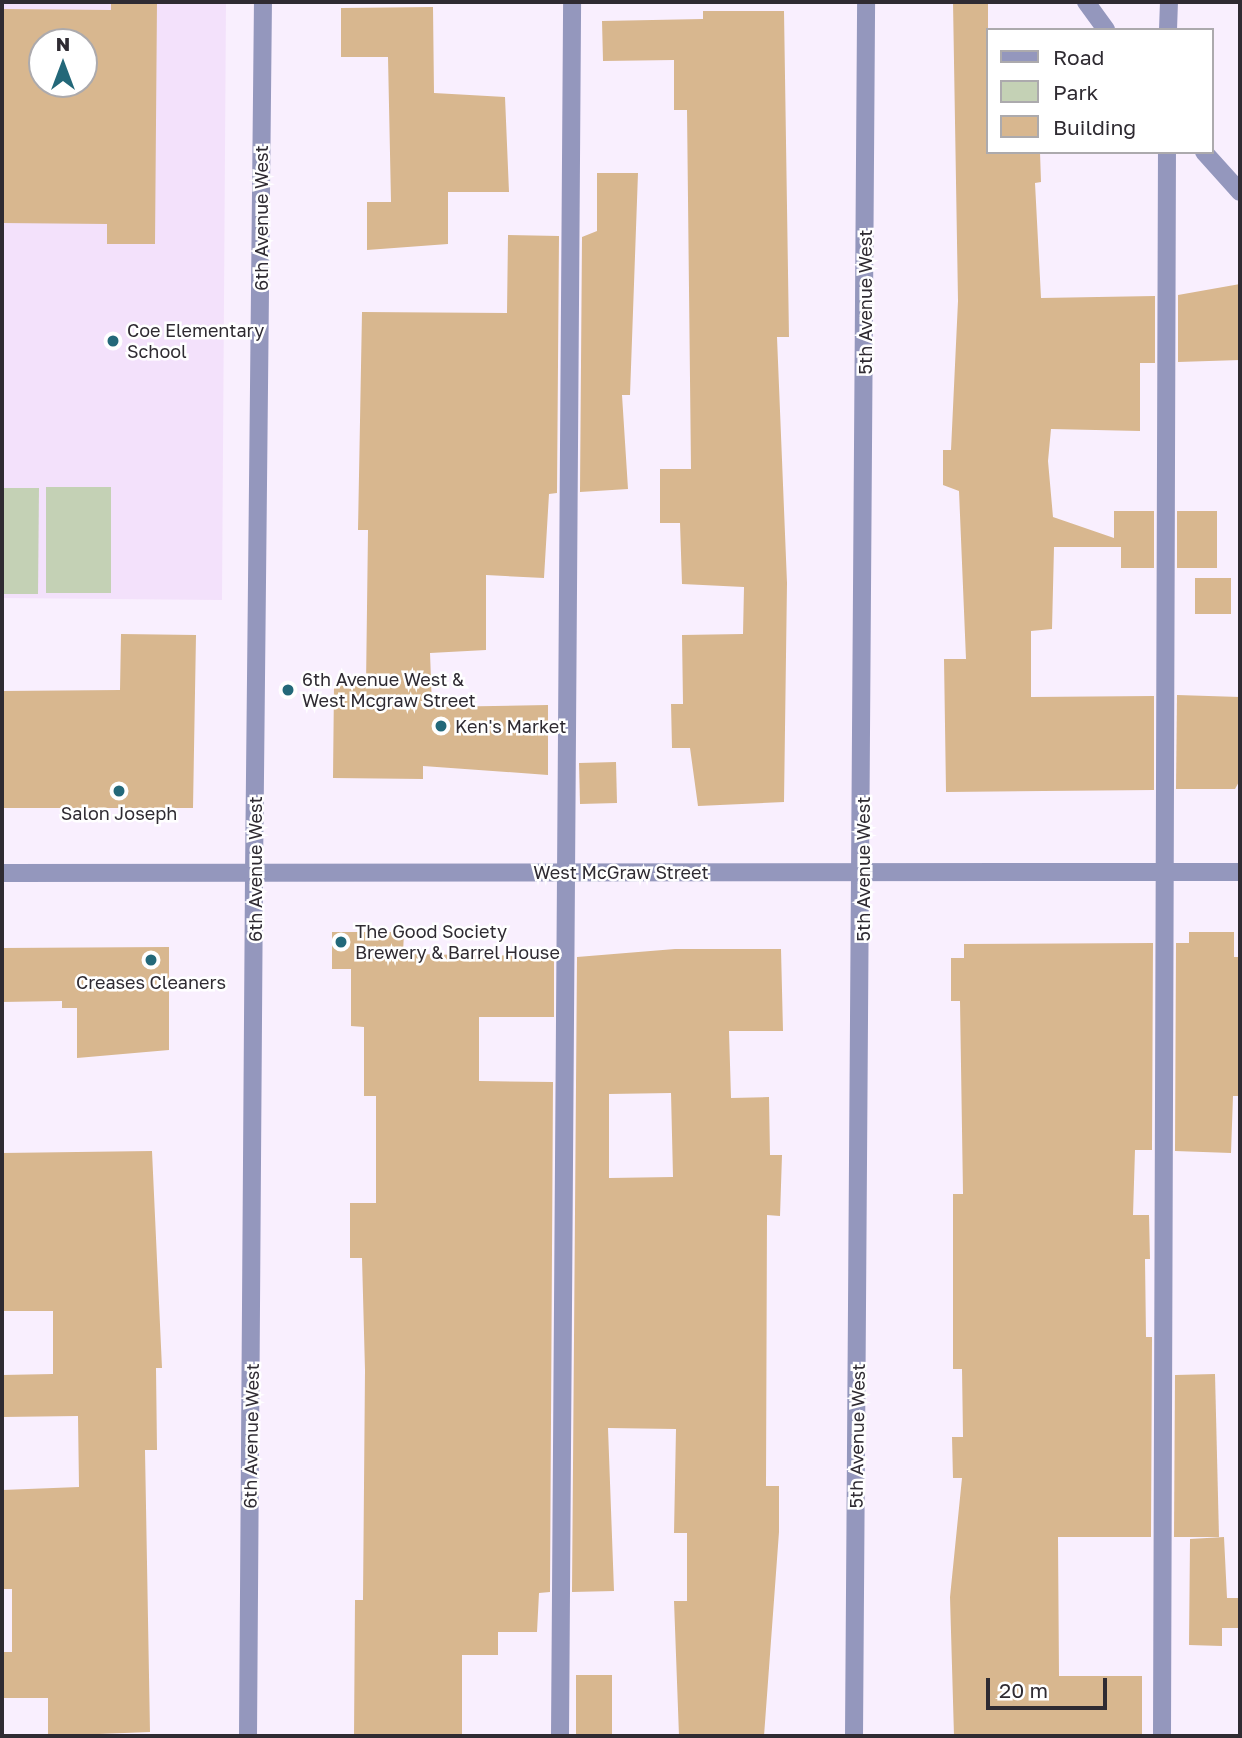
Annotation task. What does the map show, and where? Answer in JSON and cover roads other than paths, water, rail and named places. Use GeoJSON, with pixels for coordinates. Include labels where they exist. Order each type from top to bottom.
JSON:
{"type":"FeatureCollection","features":[{"type":"Feature","properties":{"kind":"street","name":"6th Avenue West"},"geometry":{"type":"LineString","coordinates":[[248,1736],[263,2]]}},
{"type":"Feature","properties":{"kind":"street"},"geometry":{"type":"LineString","coordinates":[[560,1736],[572,2]]}},
{"type":"Feature","properties":{"kind":"street","name":"5th Avenue West"},"geometry":{"type":"LineString","coordinates":[[853,1736],[863,872],[866,2]]}},
{"type":"Feature","properties":{"kind":"street"},"geometry":{"type":"LineString","coordinates":[[1086,2],[1105,28]]}},
{"type":"Feature","properties":{"kind":"street"},"geometry":{"type":"LineString","coordinates":[[1168,28],[1169,2]]}},
{"type":"Feature","properties":{"kind":"street"},"geometry":{"type":"LineString","coordinates":[[1162,1736],[1167,154]]}},
{"type":"Feature","properties":{"kind":"street"},"geometry":{"type":"LineString","coordinates":[[1206,154],[1240,192]]}},
{"type":"Feature","properties":{"kind":"street","name":"West McGraw Street"},"geometry":{"type":"LineString","coordinates":[[2,873],[1240,872]]}},
{"type":"Feature","properties":{"kind":"place","name":"Coe Elementary School"},"geometry":{"type":"Point","coordinates":[113,341]}},
{"type":"Feature","properties":{"kind":"place","name":"6th Avenue West & West Mcgraw Street"},"geometry":{"type":"Point","coordinates":[288,690]}},
{"type":"Feature","properties":{"kind":"place","name":"Ken's Market"},"geometry":{"type":"Point","coordinates":[441,726]}},
{"type":"Feature","properties":{"kind":"place","name":"Salon Joseph"},"geometry":{"type":"Point","coordinates":[119,791]}},
{"type":"Feature","properties":{"kind":"place","name":"The Good Society Brewery & Barrel House"},"geometry":{"type":"Point","coordinates":[341,942]}},
{"type":"Feature","properties":{"kind":"place","name":"Creases Cleaners"},"geometry":{"type":"Point","coordinates":[151,960]}}]}
